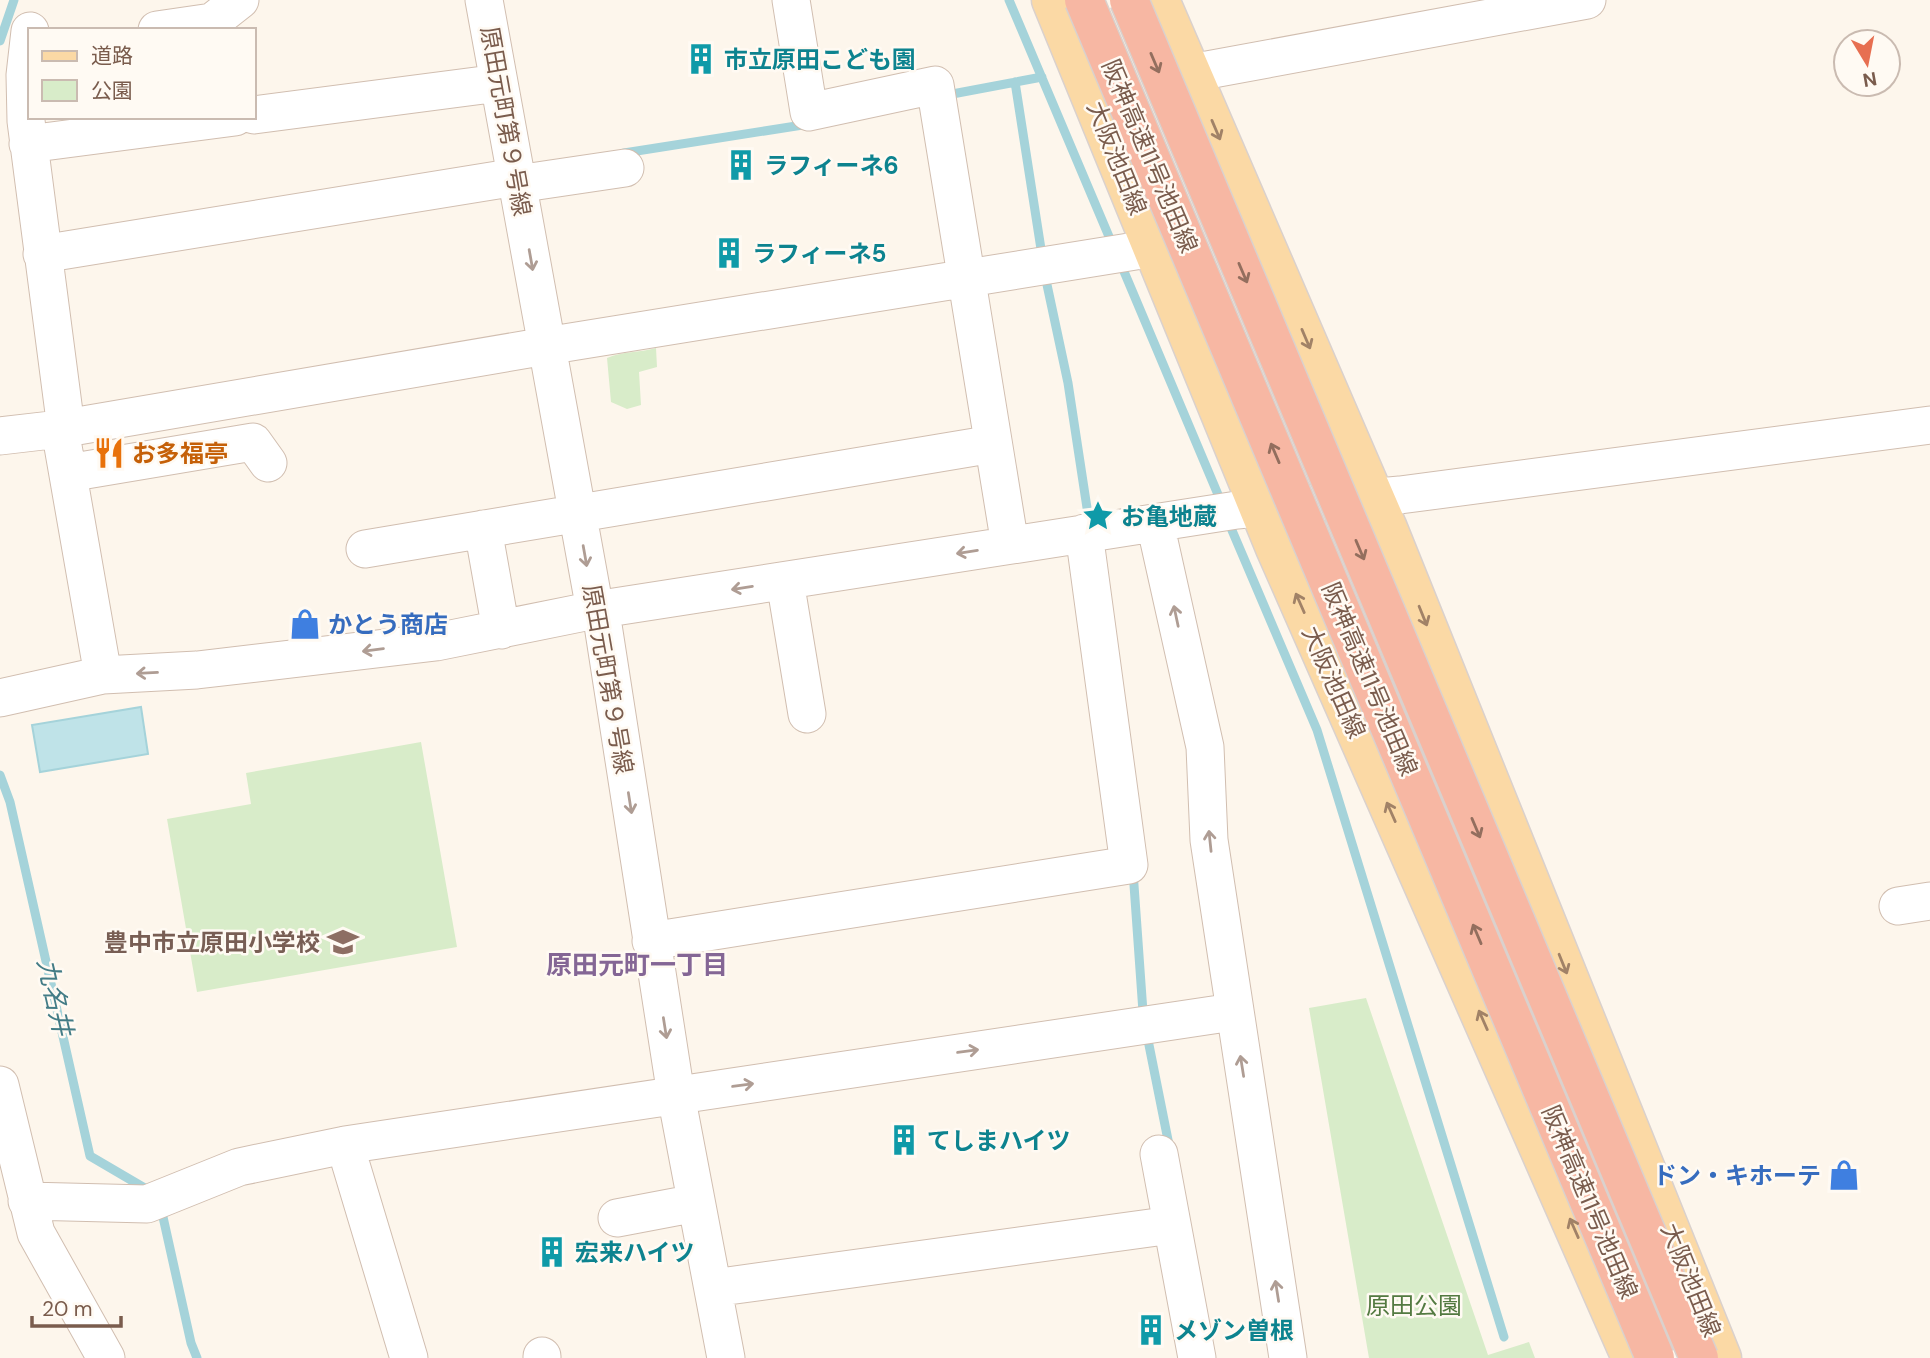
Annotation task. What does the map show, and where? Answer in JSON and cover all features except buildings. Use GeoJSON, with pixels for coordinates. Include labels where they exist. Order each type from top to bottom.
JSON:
{"type":"FeatureCollection","features":[{"type":"Feature","properties":{"kind":"highway","name":"阪神高速11号池田線"},"geometry":{"type":"LineString","coordinates":[[1084,0],[1655,1358]]}},
{"type":"Feature","properties":{"kind":"highway","name":"阪神高速11号池田線"},"geometry":{"type":"LineString","coordinates":[[1129,0],[1699,1358]]}},
{"type":"Feature","properties":{"kind":"main road","name":"大阪池田線"},"geometry":{"type":"LineString","coordinates":[[1051,0],[1127,252],[1235,511],[1631,1358]]}},
{"type":"Feature","properties":{"kind":"main road","name":"大阪池田線"},"geometry":{"type":"LineString","coordinates":[[1160,0],[1374,498],[1722,1358]]}},
{"type":"Feature","properties":{"kind":"street"},"geometry":{"type":"LineString","coordinates":[[30,28],[34,0]]}},
{"type":"Feature","properties":{"kind":"street"},"geometry":{"type":"LineString","coordinates":[[171,28],[212,22],[240,0]]}},
{"type":"Feature","properties":{"kind":"street","name":"原田元町第９号線"},"geometry":{"type":"LineString","coordinates":[[484,0],[595,610],[603,625],[676,1095],[726,1358]]}},
{"type":"Feature","properties":{"kind":"street"},"geometry":{"type":"LineString","coordinates":[[791,0],[808,112],[936,85],[1010,545]]}},
{"type":"Feature","properties":{"kind":"street"},"geometry":{"type":"LineString","coordinates":[[1191,73],[1587,0]]}},
{"type":"Feature","properties":{"kind":"street"},"geometry":{"type":"LineString","coordinates":[[28,48],[25,75],[28,144],[68,473],[103,675]]}},
{"type":"Feature","properties":{"kind":"street"},"geometry":{"type":"LineString","coordinates":[[256,115],[499,83]]}},
{"type":"Feature","properties":{"kind":"street"},"geometry":{"type":"LineString","coordinates":[[28,144],[220,119]]}},
{"type":"Feature","properties":{"kind":"street"},"geometry":{"type":"LineString","coordinates":[[42,254],[517,180],[625,167]]}},
{"type":"Feature","properties":{"kind":"street"},"geometry":{"type":"LineString","coordinates":[[0,436],[63,428],[1127,252]]}},
{"type":"Feature","properties":{"kind":"street"},"geometry":{"type":"LineString","coordinates":[[0,698],[103,675],[291,661],[436,642],[595,610],[1235,511],[1374,498],[1930,425]]}},
{"type":"Feature","properties":{"kind":"street"},"geometry":{"type":"LineString","coordinates":[[68,473],[253,442],[268,463]]}},
{"type":"Feature","properties":{"kind":"street"},"geometry":{"type":"LineString","coordinates":[[365,549],[993,444]]}},
{"type":"Feature","properties":{"kind":"street"},"geometry":{"type":"LineString","coordinates":[[1155,523],[1205,747],[1209,840],[1287,1358]]}},
{"type":"Feature","properties":{"kind":"street"},"geometry":{"type":"LineString","coordinates":[[483,529],[501,630]]}},
{"type":"Feature","properties":{"kind":"street"},"geometry":{"type":"LineString","coordinates":[[651,941],[1129,865],[1084,533]]}},
{"type":"Feature","properties":{"kind":"street"},"geometry":{"type":"LineString","coordinates":[[785,581],[807,714]]}},
{"type":"Feature","properties":{"kind":"street"},"geometry":{"type":"LineString","coordinates":[[27,1201],[147,1204],[239,1167],[345,1145],[1233,1012]]}},
{"type":"Feature","properties":{"kind":"street"},"geometry":{"type":"LineString","coordinates":[[0,1085],[36,1233],[106,1358]]}},
{"type":"Feature","properties":{"kind":"street"},"geometry":{"type":"LineString","coordinates":[[345,1145],[409,1358]]}},
{"type":"Feature","properties":{"kind":"street"},"geometry":{"type":"LineString","coordinates":[[1159,1154],[1197,1358]]}},
{"type":"Feature","properties":{"kind":"street"},"geometry":{"type":"LineString","coordinates":[[617,1218],[696,1203]]}},
{"type":"Feature","properties":{"kind":"street"},"geometry":{"type":"LineString","coordinates":[[712,1288],[1172,1225]]}},
{"type":"Feature","properties":{"kind":"green space"},"geometry":{"type":"Polygon","coordinates":[[[656,348],[657,367],[639,372],[641,405],[627,409],[611,402],[607,358],[656,348]]]}},
{"type":"Feature","properties":{"kind":"green space"},"geometry":{"type":"Polygon","coordinates":[[[421,742],[457,947],[197,992],[167,819],[251,804],[246,773],[421,742]]]}},
{"type":"Feature","properties":{"kind":"green space","name":"原田公園"},"geometry":{"type":"Polygon","coordinates":[[[1366,998],[1488,1355],[1529,1342],[1535,1358],[1369,1358],[1309,1008],[1366,998]]]}},
{"type":"Feature","properties":{"kind":"water"},"geometry":{"type":"Polygon","coordinates":[[[141,707],[148,754],[40,772],[32,725],[141,707]]]}},
{"type":"Feature","properties":{"kind":"waterway","name":"九名井"},"geometry":{"type":"LineString","coordinates":[[0,41],[14,0]]}},
{"type":"Feature","properties":{"kind":"waterway"},"geometry":{"type":"LineString","coordinates":[[1009,0],[1113,246]]}},
{"type":"Feature","properties":{"kind":"waterway"},"geometry":{"type":"LineString","coordinates":[[947,95],[1042,77]]}},
{"type":"Feature","properties":{"kind":"waterway"},"geometry":{"type":"LineString","coordinates":[[1015,82],[1041,249]]}},
{"type":"Feature","properties":{"kind":"waterway"},"geometry":{"type":"LineString","coordinates":[[624,153],[809,124]]}},
{"type":"Feature","properties":{"kind":"waterway"},"geometry":{"type":"LineString","coordinates":[[1120,262],[1222,504]]}},
{"type":"Feature","properties":{"kind":"waterway"},"geometry":{"type":"LineString","coordinates":[[1046,280],[1068,383],[1089,521]]}},
{"type":"Feature","properties":{"kind":"waterway"},"geometry":{"type":"LineString","coordinates":[[1228,521],[1317,730],[1504,1337]]}},
{"type":"Feature","properties":{"kind":"waterway","name":"九名井"},"geometry":{"type":"LineString","coordinates":[[0,775],[10,802],[90,1156],[148,1190]]}},
{"type":"Feature","properties":{"kind":"waterway"},"geometry":{"type":"LineString","coordinates":[[1133,871],[1143,1012]]}},
{"type":"Feature","properties":{"kind":"waterway"},"geometry":{"type":"LineString","coordinates":[[1147,1035],[1170,1150]]}},
{"type":"Feature","properties":{"kind":"waterway","name":"九名井"},"geometry":{"type":"LineString","coordinates":[[161,1208],[191,1343],[197,1358]]}},
{"type":"Feature","properties":{"kind":"place","name":"市立原田こども園"},"geometry":{"type":"Point","coordinates":[701,59]}},
{"type":"Feature","properties":{"kind":"place","name":"ラフィーネ6"},"geometry":{"type":"Point","coordinates":[741,165]}},
{"type":"Feature","properties":{"kind":"place","name":"ラフィーネ5"},"geometry":{"type":"Point","coordinates":[729,253]}},
{"type":"Feature","properties":{"kind":"place","name":"お多福亭"},"geometry":{"type":"Point","coordinates":[109,453]}},
{"type":"Feature","properties":{"kind":"place","name":"お亀地蔵"},"geometry":{"type":"Point","coordinates":[1098,516]}},
{"type":"Feature","properties":{"kind":"place","name":"かとう商店"},"geometry":{"type":"Point","coordinates":[305,624]}},
{"type":"Feature","properties":{"kind":"place","name":"豊中市立原田小学校"},"geometry":{"type":"Point","coordinates":[343,942]}},
{"type":"Feature","properties":{"kind":"place","name":"てしまハイツ"},"geometry":{"type":"Point","coordinates":[904,1140]}},
{"type":"Feature","properties":{"kind":"place","name":"ドン・キホーテ"},"geometry":{"type":"Point","coordinates":[1844,1175]}},
{"type":"Feature","properties":{"kind":"place","name":"宏来ハイツ"},"geometry":{"type":"Point","coordinates":[552,1252]}},
{"type":"Feature","properties":{"kind":"place","name":"メゾン曽根"},"geometry":{"type":"Point","coordinates":[1151,1330]}},
{"type":"Feature","properties":{"kind":"district","name":"原田元町一丁目"},"geometry":{"type":"Point","coordinates":[637,965]}}]}
